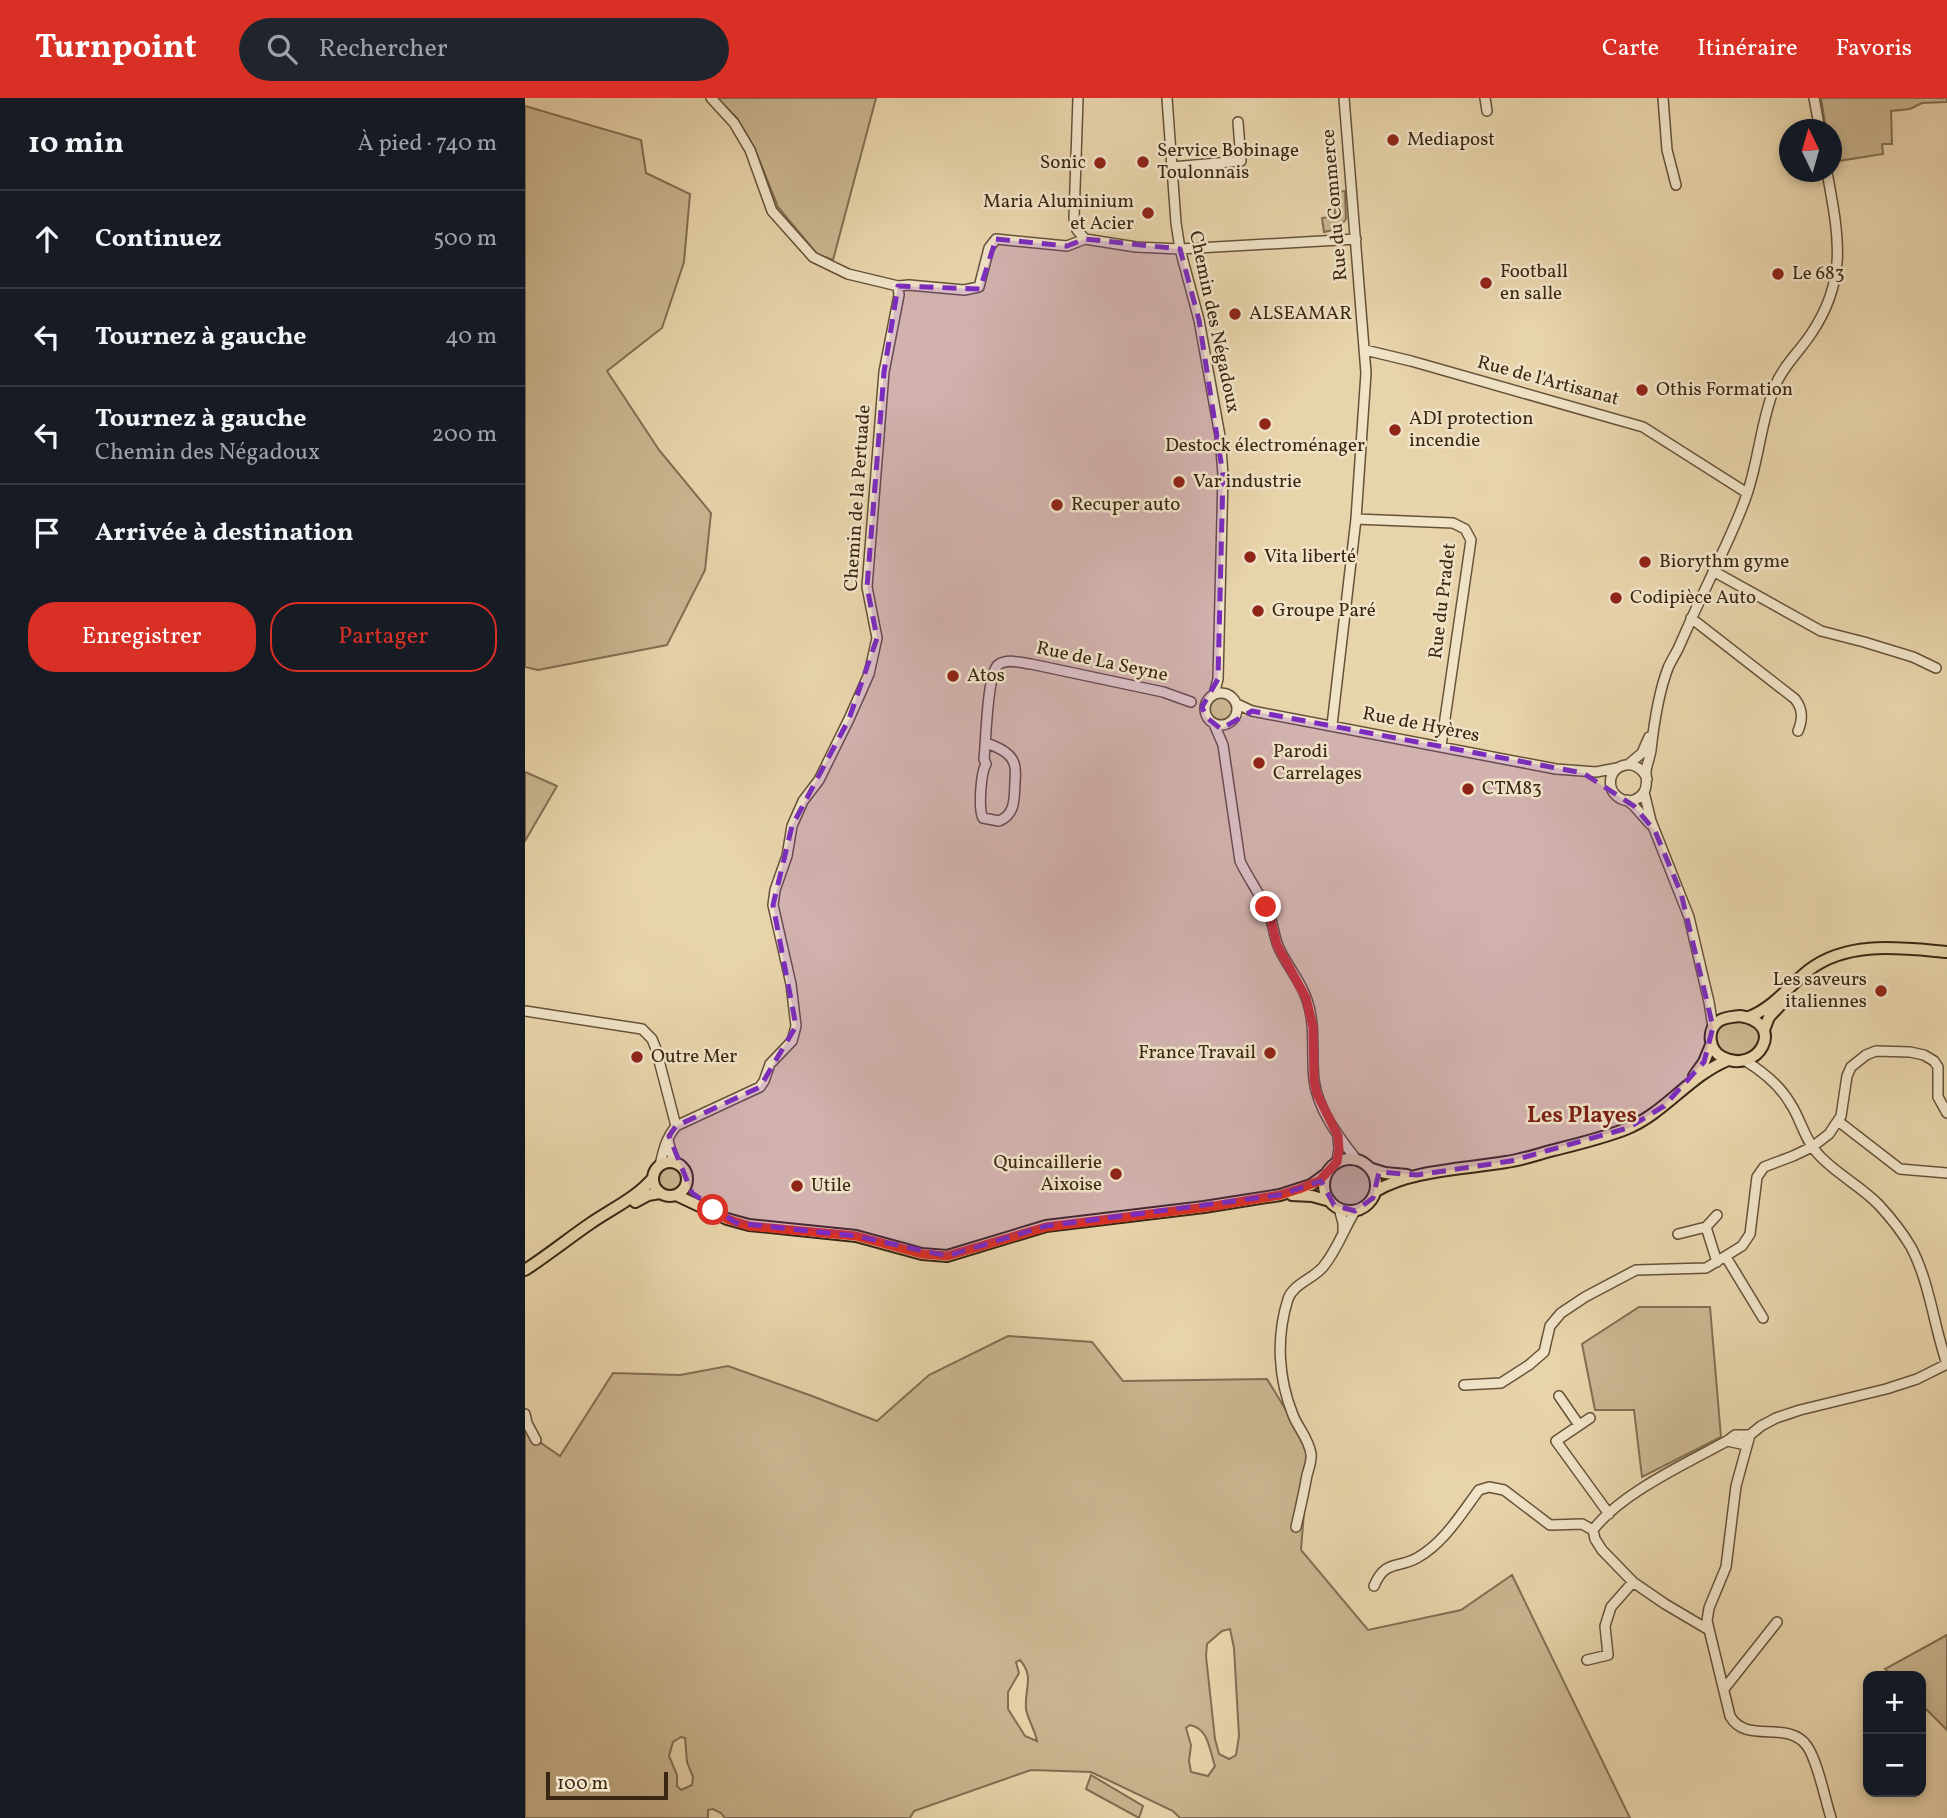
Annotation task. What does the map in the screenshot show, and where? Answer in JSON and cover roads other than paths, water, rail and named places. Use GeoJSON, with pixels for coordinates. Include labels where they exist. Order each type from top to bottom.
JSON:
{"type":"FeatureCollection","features":[{"type":"Feature","properties":{"kind":"main road"},"geometry":{"type":"LineString","coordinates":[[1749,1017],[1768,1007],[1812,968],[1839,954],[1866,949],[1943,954]]}},
{"type":"Feature","properties":{"kind":"main road"},"geometry":{"type":"LineString","coordinates":[[1711,1045],[1717,1054],[1728,1059],[1751,1059],[1761,1050],[1765,1041],[1764,1030],[1769,1017],[1810,977],[1829,964],[1866,955],[1943,954]]}},
{"type":"Feature","properties":{"kind":"main road"},"geometry":{"type":"LineString","coordinates":[[1687,1085],[1704,1062],[1711,1045],[1713,1027],[1722,1019],[1749,1017],[1756,1020],[1764,1030]]}},
{"type":"Feature","properties":{"kind":"main road"},"geometry":{"type":"LineString","coordinates":[[1376,1191],[1417,1175],[1511,1161],[1628,1128],[1664,1106],[1705,1072],[1728,1059]]}},
{"type":"Feature","properties":{"kind":"main road"},"geometry":{"type":"LineString","coordinates":[[675,1195],[736,1223],[762,1228],[826,1231],[856,1236],[922,1254],[947,1256],[1054,1225],[1280,1195],[1308,1195],[1355,1211],[1369,1203],[1376,1191],[1376,1180],[1367,1164],[1347,1158],[1337,1162],[1311,1185],[1280,1195]]}},
{"type":"Feature","properties":{"kind":"main road"},"geometry":{"type":"LineString","coordinates":[[525,1270],[645,1188],[660,1165],[669,1162],[677,1164],[685,1171],[687,1183],[697,1198],[727,1219]]}},
{"type":"Feature","properties":{"kind":"main road"},"geometry":{"type":"LineString","coordinates":[[1372,1169],[1385,1173],[1417,1175]]}},
{"type":"Feature","properties":{"kind":"main road"},"geometry":{"type":"LineString","coordinates":[[1326,1174],[1325,1191],[1334,1205]]}},
{"type":"Feature","properties":{"kind":"main road"},"geometry":{"type":"LineString","coordinates":[[653,1178],[660,1194]]}},
{"type":"Feature","properties":{"kind":"main road"},"geometry":{"type":"LineString","coordinates":[[543,1258],[564,1250],[640,1199],[648,1195],[675,1195],[683,1191],[687,1183]]}},
{"type":"Feature","properties":{"kind":"street"},"geometry":{"type":"LineString","coordinates":[[711,98],[734,123],[750,150],[772,211],[813,257],[848,275],[898,286],[973,290],[982,282],[989,248],[996,239],[1067,246],[1085,239],[1136,247],[1180,249],[1356,239]]}},
{"type":"Feature","properties":{"kind":"street"},"geometry":{"type":"LineString","coordinates":[[1078,98],[1074,218],[1077,230],[1085,239]]}},
{"type":"Feature","properties":{"kind":"street","name":"Chemin des Négadoux"},"geometry":{"type":"LineString","coordinates":[[1167,98],[1180,249],[1199,320],[1220,436],[1223,475],[1219,694]]}},
{"type":"Feature","properties":{"kind":"street","name":"Rue du Commerce"},"geometry":{"type":"LineString","coordinates":[[1332,725],[1356,519],[1365,395],[1365,350],[1344,98]]}},
{"type":"Feature","properties":{"kind":"street"},"geometry":{"type":"LineString","coordinates":[[1485,98],[1486,111]]}},
{"type":"Feature","properties":{"kind":"street"},"geometry":{"type":"LineString","coordinates":[[1663,98],[1667,150],[1676,185]]}},
{"type":"Feature","properties":{"kind":"street"},"geometry":{"type":"LineString","coordinates":[[1814,98],[1818,119]]}},
{"type":"Feature","properties":{"kind":"street"},"geometry":{"type":"LineString","coordinates":[[1172,167],[1241,161],[1238,122]]}},
{"type":"Feature","properties":{"kind":"street"},"geometry":{"type":"LineString","coordinates":[[1713,1027],[1689,918],[1655,831],[1644,792],[1652,732],[1668,668],[1735,526],[1747,493],[1775,384],[1783,369],[1810,335],[1834,289],[1838,238],[1829,182]]}},
{"type":"Feature","properties":{"kind":"street","name":"Chemin de la Pertuade"},"geometry":{"type":"LineString","coordinates":[[675,1126],[760,1087],[770,1064],[792,1041],[796,1026],[791,984],[773,905],[775,890],[787,856],[792,826],[803,801],[820,780],[849,719],[869,674],[877,638],[867,587],[884,372],[899,295],[898,286]]}},
{"type":"Feature","properties":{"kind":"street","name":"Rue de l'Artisanat"},"geometry":{"type":"LineString","coordinates":[[1365,350],[1643,427],[1747,493]]}},
{"type":"Feature","properties":{"kind":"street","name":"Rue du Pradet"},"geometry":{"type":"LineString","coordinates":[[1356,519],[1453,523],[1465,529],[1471,540],[1441,746]]}},
{"type":"Feature","properties":{"kind":"street"},"geometry":{"type":"LineString","coordinates":[[1713,571],[1821,631],[1913,657],[1936,668]]}},
{"type":"Feature","properties":{"kind":"street"},"geometry":{"type":"LineString","coordinates":[[1691,618],[1795,699],[1802,713],[1798,730]]}},
{"type":"Feature","properties":{"kind":"street","name":"Rue de La Seyne"},"geometry":{"type":"LineString","coordinates":[[986,743],[993,673],[997,666],[1004,662],[1031,664],[1163,691],[1191,702]]}},
{"type":"Feature","properties":{"kind":"street"},"geometry":{"type":"LineString","coordinates":[[1191,702],[1206,702],[1219,694],[1232,697],[1237,705],[1236,715],[1228,724],[1223,744]]}},
{"type":"Feature","properties":{"kind":"street"},"geometry":{"type":"LineString","coordinates":[[1191,702],[1204,712]]}},
{"type":"Feature","properties":{"kind":"street"},"geometry":{"type":"LineString","coordinates":[[1206,702],[1206,718],[1214,724],[1228,724]]}},
{"type":"Feature","properties":{"kind":"street","name":"Rue de Hyères"},"geometry":{"type":"LineString","coordinates":[[1237,705],[1252,711],[1556,769],[1583,773],[1617,768]]}},
{"type":"Feature","properties":{"kind":"street","name":"Rue de Hyères"},"geometry":{"type":"LineString","coordinates":[[1236,715],[1252,711]]}},
{"type":"Feature","properties":{"kind":"street"},"geometry":{"type":"LineString","coordinates":[[1214,724],[1223,744],[1240,860],[1271,920],[1280,951],[1306,998],[1313,1027],[1314,1080],[1317,1094],[1338,1136],[1356,1159]]}},
{"type":"Feature","properties":{"kind":"street"},"geometry":{"type":"LineString","coordinates":[[1652,732],[1642,753],[1629,764],[1617,768],[1611,778],[1612,790],[1618,797],[1635,806],[1655,831]]}},
{"type":"Feature","properties":{"kind":"street"},"geometry":{"type":"LineString","coordinates":[[986,743],[1013,759],[1016,778],[1013,807],[1005,818],[999,821],[983,818],[980,812],[986,743]]}},
{"type":"Feature","properties":{"kind":"street"},"geometry":{"type":"LineString","coordinates":[[1629,764],[1638,767],[1647,779]]}},
{"type":"Feature","properties":{"kind":"street","name":"Rue de Hyères"},"geometry":{"type":"LineString","coordinates":[[1583,773],[1612,790]]}},
{"type":"Feature","properties":{"kind":"street"},"geometry":{"type":"LineString","coordinates":[[1627,800],[1637,799],[1644,792]]}},
{"type":"Feature","properties":{"kind":"street"},"geometry":{"type":"LineString","coordinates":[[1709,1002],[1729,1017]]}},
{"type":"Feature","properties":{"kind":"street"},"geometry":{"type":"LineString","coordinates":[[525,1011],[642,1029],[652,1039],[675,1126],[667,1138],[660,1165]]}},
{"type":"Feature","properties":{"kind":"street"},"geometry":{"type":"LineString","coordinates":[[1761,1050],[1762,1063],[1769,1078]]}},
{"type":"Feature","properties":{"kind":"street"},"geometry":{"type":"LineString","coordinates":[[1464,1385],[1501,1383],[1529,1365],[1544,1352],[1551,1326],[1561,1313],[1636,1270],[1706,1268],[1742,1246],[1750,1234],[1757,1177],[1764,1167],[1812,1147],[1829,1134],[1838,1121],[1845,1102],[1847,1076],[1858,1059],[1876,1051],[1924,1055],[1938,1067],[1938,1097],[1947,1112]]}},
{"type":"Feature","properties":{"kind":"street"},"geometry":{"type":"LineString","coordinates":[[1744,1060],[1781,1090],[1791,1103],[1812,1147],[1830,1166],[1877,1202],[1901,1231],[1920,1268],[1947,1364],[1907,1383],[1800,1410],[1761,1426],[1751,1434],[1736,1486],[1727,1567],[1707,1616],[1730,1716],[1744,1730],[1790,1733],[1806,1745],[1831,1818]]}},
{"type":"Feature","properties":{"kind":"street"},"geometry":{"type":"LineString","coordinates":[[1838,1121],[1894,1166],[1947,1173]]}},
{"type":"Feature","properties":{"kind":"street"},"geometry":{"type":"LineString","coordinates":[[1337,1162],[1338,1136]]}},
{"type":"Feature","properties":{"kind":"street"},"geometry":{"type":"LineString","coordinates":[[667,1138],[677,1164]]}},
{"type":"Feature","properties":{"kind":"street"},"geometry":{"type":"LineString","coordinates":[[1334,1205],[1343,1223],[1343,1233]]}},
{"type":"Feature","properties":{"kind":"street"},"geometry":{"type":"LineString","coordinates":[[1296,1527],[1312,1455],[1288,1402],[1279,1359],[1279,1344],[1289,1296],[1323,1267],[1334,1252],[1355,1211]]}},
{"type":"Feature","properties":{"kind":"street"},"geometry":{"type":"LineString","coordinates":[[1678,1234],[1706,1227],[1717,1215]]}},
{"type":"Feature","properties":{"kind":"street"},"geometry":{"type":"LineString","coordinates":[[1706,1227],[1721,1259],[1763,1318]]}},
{"type":"Feature","properties":{"kind":"street"},"geometry":{"type":"LineString","coordinates":[[1559,1396],[1579,1426]]}},
{"type":"Feature","properties":{"kind":"street"},"geometry":{"type":"LineString","coordinates":[[525,1414],[536,1440]]}},
{"type":"Feature","properties":{"kind":"street"},"geometry":{"type":"LineString","coordinates":[[1590,1418],[1556,1441],[1609,1514]]}},
{"type":"Feature","properties":{"kind":"street"},"geometry":{"type":"LineString","coordinates":[[1593,1530],[1601,1520],[1643,1488],[1735,1436],[1751,1434]]}},
{"type":"Feature","properties":{"kind":"street"},"geometry":{"type":"LineString","coordinates":[[1727,1441],[1747,1445]]}},
{"type":"Feature","properties":{"kind":"street"},"geometry":{"type":"LineString","coordinates":[[1374,1586],[1385,1568],[1415,1559],[1434,1547],[1479,1490],[1489,1487],[1504,1490],[1550,1525],[1582,1524],[1593,1530],[1602,1550],[1633,1581],[1709,1630]]}},
{"type":"Feature","properties":{"kind":"street"},"geometry":{"type":"LineString","coordinates":[[1587,1660],[1608,1655],[1605,1626],[1611,1607],[1633,1581]]}},
{"type":"Feature","properties":{"kind":"street"},"geometry":{"type":"LineString","coordinates":[[1687,1616],[1707,1616]]}},
{"type":"Feature","properties":{"kind":"street"},"geometry":{"type":"LineString","coordinates":[[1697,1622],[1707,1616]]}},
{"type":"Feature","properties":{"kind":"street"},"geometry":{"type":"LineString","coordinates":[[1724,1689],[1777,1622]]}},
{"type":"Feature","properties":{"kind":"place","name":"Mediapost"},"geometry":{"type":"Point","coordinates":[1393,140]}},
{"type":"Feature","properties":{"kind":"place","name":"Service Bobinage Toulonnais"},"geometry":{"type":"Point","coordinates":[1143,162]}},
{"type":"Feature","properties":{"kind":"place","name":"Sonic"},"geometry":{"type":"Point","coordinates":[1100,163]}},
{"type":"Feature","properties":{"kind":"place","name":"Maria Aluminium et Acier"},"geometry":{"type":"Point","coordinates":[1148,213]}},
{"type":"Feature","properties":{"kind":"place","name":"Le 683"},"geometry":{"type":"Point","coordinates":[1778,274]}},
{"type":"Feature","properties":{"kind":"place","name":"Football en salle"},"geometry":{"type":"Point","coordinates":[1486,283]}},
{"type":"Feature","properties":{"kind":"place","name":"ALSEAMAR"},"geometry":{"type":"Point","coordinates":[1235,314]}},
{"type":"Feature","properties":{"kind":"place","name":"Othis Formation"},"geometry":{"type":"Point","coordinates":[1642,390]}},
{"type":"Feature","properties":{"kind":"place","name":"Destock électroménager"},"geometry":{"type":"Point","coordinates":[1265,424]}},
{"type":"Feature","properties":{"kind":"place","name":"ADI protection incendie"},"geometry":{"type":"Point","coordinates":[1395,430]}},
{"type":"Feature","properties":{"kind":"place","name":"Var industrie"},"geometry":{"type":"Point","coordinates":[1179,482]}},
{"type":"Feature","properties":{"kind":"place","name":"Recuper auto"},"geometry":{"type":"Point","coordinates":[1057,505]}},
{"type":"Feature","properties":{"kind":"place","name":"Vita liberté"},"geometry":{"type":"Point","coordinates":[1250,557]}},
{"type":"Feature","properties":{"kind":"place","name":"Biorythm gyme"},"geometry":{"type":"Point","coordinates":[1645,562]}},
{"type":"Feature","properties":{"kind":"place","name":"Codipièce Auto"},"geometry":{"type":"Point","coordinates":[1616,598]}},
{"type":"Feature","properties":{"kind":"place","name":"Groupe Paré"},"geometry":{"type":"Point","coordinates":[1258,611]}},
{"type":"Feature","properties":{"kind":"place","name":"Atos"},"geometry":{"type":"Point","coordinates":[953,676]}},
{"type":"Feature","properties":{"kind":"place","name":"Parodi Carrelages"},"geometry":{"type":"Point","coordinates":[1259,763]}},
{"type":"Feature","properties":{"kind":"place","name":"CTM83"},"geometry":{"type":"Point","coordinates":[1468,789]}},
{"type":"Feature","properties":{"kind":"place","name":"Les saveurs italiennes"},"geometry":{"type":"Point","coordinates":[1881,991]}},
{"type":"Feature","properties":{"kind":"place","name":"France Travail"},"geometry":{"type":"Point","coordinates":[1270,1053]}},
{"type":"Feature","properties":{"kind":"place","name":"Outre Mer"},"geometry":{"type":"Point","coordinates":[637,1057]}},
{"type":"Feature","properties":{"kind":"place","name":"Quincaillerie Aixoise"},"geometry":{"type":"Point","coordinates":[1116,1174]}},
{"type":"Feature","properties":{"kind":"place","name":"Utile"},"geometry":{"type":"Point","coordinates":[797,1186]}},
{"type":"Feature","properties":{"kind":"district","name":"Les Playes"},"geometry":{"type":"Point","coordinates":[1582,1116]}}]}
